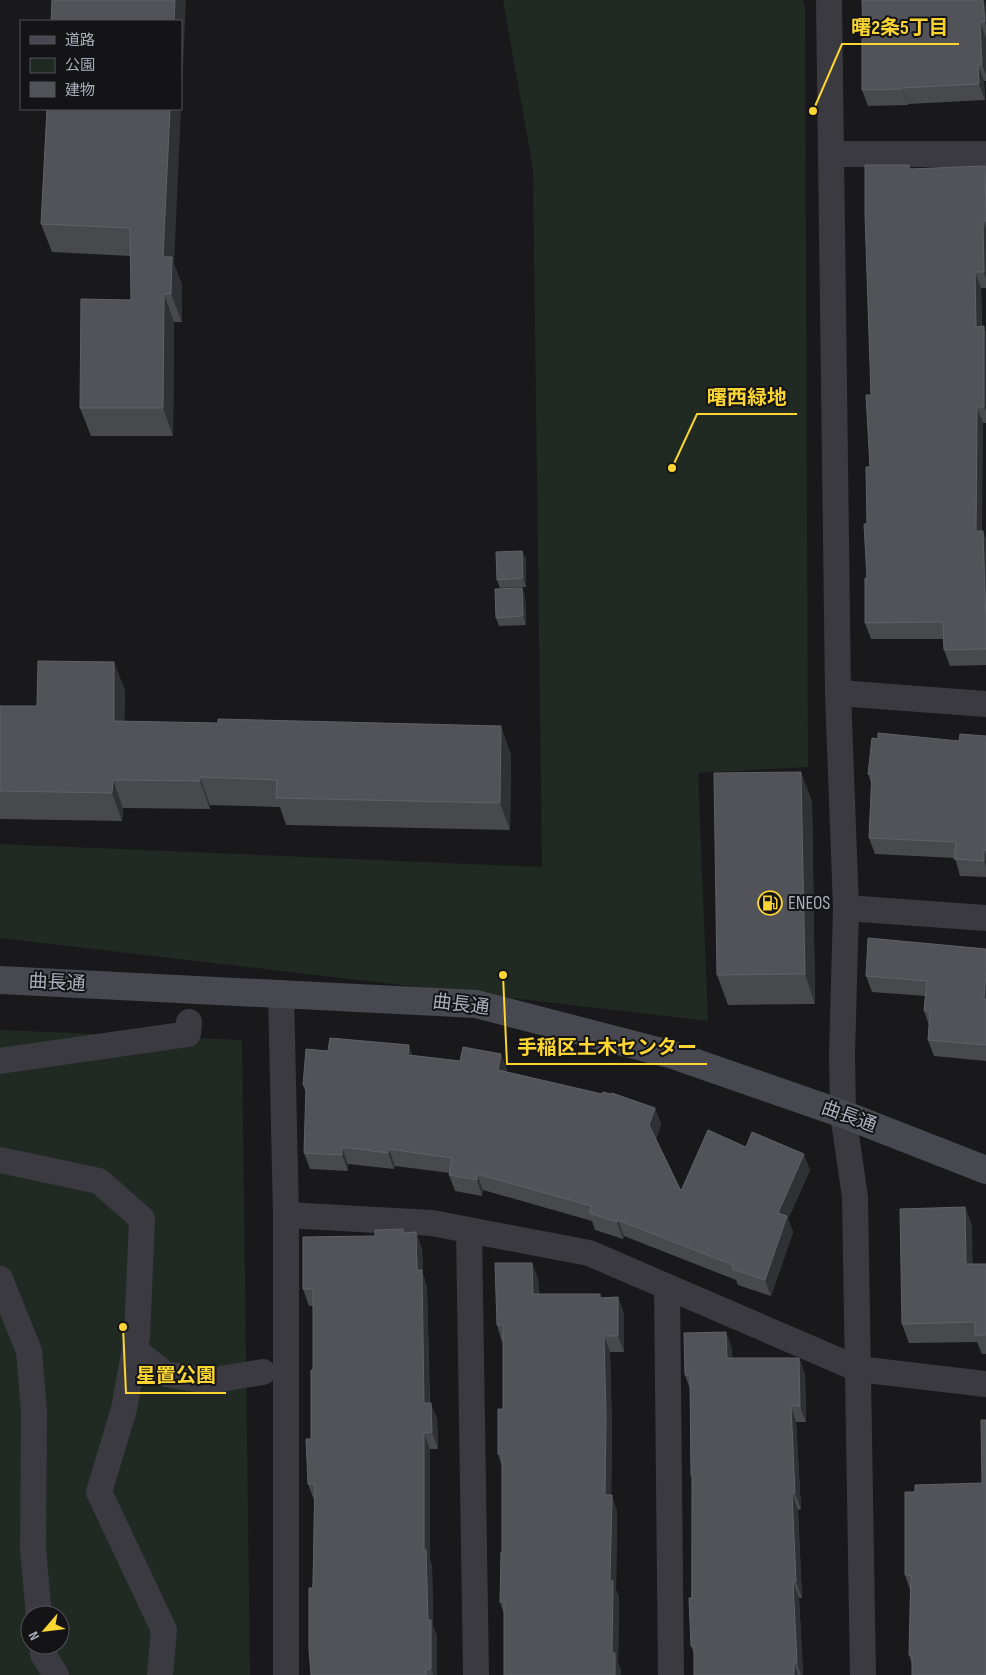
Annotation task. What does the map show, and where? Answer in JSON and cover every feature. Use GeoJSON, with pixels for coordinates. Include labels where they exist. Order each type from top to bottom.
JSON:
{"type":"FeatureCollection","features":[{"type":"Feature","properties":{"kind":"street"},"geometry":{"type":"LineString","coordinates":[[830,0],[838,693],[846,908],[842,1055],[843,1114],[855,1196],[862,1675]]}},
{"type":"Feature","properties":{"kind":"street"},"geometry":{"type":"LineString","coordinates":[[831,154],[986,154]]}},
{"type":"Feature","properties":{"kind":"street"},"geometry":{"type":"LineString","coordinates":[[838,693],[986,704]]}},
{"type":"Feature","properties":{"kind":"street"},"geometry":{"type":"LineString","coordinates":[[846,908],[986,918]]}},
{"type":"Feature","properties":{"kind":"street","name":"曲長通"},"geometry":{"type":"LineString","coordinates":[[0,980],[476,1004],[673,1055],[843,1114],[986,1170]]}},
{"type":"Feature","properties":{"kind":"street"},"geometry":{"type":"LineString","coordinates":[[281,993],[286,1214],[286,1675]]}},
{"type":"Feature","properties":{"kind":"street"},"geometry":{"type":"LineString","coordinates":[[0,1061],[188,1034],[189,1022]]}},
{"type":"Feature","properties":{"kind":"street"},"geometry":{"type":"LineString","coordinates":[[0,1160],[99,1181],[142,1219],[137,1337],[124,1409],[100,1492],[164,1630],[160,1675]]}},
{"type":"Feature","properties":{"kind":"street"},"geometry":{"type":"LineString","coordinates":[[286,1214],[432,1223],[588,1253],[858,1369],[986,1384]]}},
{"type":"Feature","properties":{"kind":"street"},"geometry":{"type":"LineString","coordinates":[[469,1231],[476,1675]]}},
{"type":"Feature","properties":{"kind":"street"},"geometry":{"type":"LineString","coordinates":[[0,1279],[29,1351],[34,1411],[33,1550],[38,1605]]}},
{"type":"Feature","properties":{"kind":"street"},"geometry":{"type":"LineString","coordinates":[[667,1287],[671,1675]]}},
{"type":"Feature","properties":{"kind":"street"},"geometry":{"type":"LineString","coordinates":[[135,1350],[165,1374],[208,1381],[264,1372]]}},
{"type":"Feature","properties":{"kind":"street"},"geometry":{"type":"LineString","coordinates":[[44,1655],[56,1675]]}},
{"type":"Feature","properties":{"kind":"green space"},"geometry":{"type":"Polygon","coordinates":[[[503,0],[803,0],[805,9],[808,767],[698,773],[708,1021],[0,938],[0,844],[542,867],[533,169],[503,0]]]}},
{"type":"Feature","properties":{"kind":"green space"},"geometry":{"type":"Polygon","coordinates":[[[0,1030],[242,1040],[250,1675],[0,1675],[0,1030]]]}},
{"type":"Feature","properties":{"kind":"building"},"geometry":{"type":"Polygon","coordinates":[[[52,0],[175,0],[174,20],[51,20],[52,0]]]}},
{"type":"Feature","properties":{"kind":"building"},"geometry":{"type":"Polygon","coordinates":[[[862,0],[983,0],[985,22],[980,22],[982,64],[978,65],[979,84],[862,90],[862,0]]]}},
{"type":"Feature","properties":{"kind":"building"},"geometry":{"type":"Polygon","coordinates":[[[47,110],[170,110],[163,257],[172,257],[171,294],[164,294],[163,408],[80,408],[81,299],[131,300],[130,228],[41,224],[47,110]]]}},
{"type":"Feature","properties":{"kind":"building"},"geometry":{"type":"Polygon","coordinates":[[[865,165],[909,165],[909,169],[985,166],[986,221],[983,221],[984,272],[975,272],[976,327],[984,326],[984,407],[977,407],[976,531],[983,531],[986,649],[944,650],[943,622],[865,623],[865,578],[867,578],[864,524],[867,524],[866,467],[870,467],[866,395],[871,395],[865,165]]]}},
{"type":"Feature","properties":{"kind":"building"},"geometry":{"type":"Polygon","coordinates":[[[522,551],[523,578],[497,580],[496,552],[522,551]]]}},
{"type":"Feature","properties":{"kind":"building"},"geometry":{"type":"Polygon","coordinates":[[[522,588],[523,616],[496,618],[495,589],[522,588]]]}},
{"type":"Feature","properties":{"kind":"building"},"geometry":{"type":"Polygon","coordinates":[[[38,661],[114,662],[114,721],[218,723],[218,719],[501,726],[500,803],[276,798],[277,780],[200,777],[200,781],[113,780],[112,793],[0,791],[0,706],[37,706],[38,661]]]}},
{"type":"Feature","properties":{"kind":"building"},"geometry":{"type":"Polygon","coordinates":[[[878,733],[959,741],[960,734],[986,736],[986,850],[984,850],[984,861],[954,859],[956,842],[869,838],[872,774],[868,774],[872,738],[878,739],[878,733]]]}},
{"type":"Feature","properties":{"kind":"building"},"geometry":{"type":"Polygon","coordinates":[[[801,772],[805,974],[717,975],[714,773],[801,772]]]}},
{"type":"Feature","properties":{"kind":"building"},"geometry":{"type":"Polygon","coordinates":[[[868,938],[986,949],[984,999],[986,999],[986,1045],[928,1040],[930,1011],[924,1011],[927,981],[866,976],[868,938]]]}},
{"type":"Feature","properties":{"kind":"building"},"geometry":{"type":"Polygon","coordinates":[[[330,1038],[409,1045],[408,1055],[460,1061],[463,1047],[501,1054],[498,1070],[602,1094],[603,1092],[612,1093],[655,1108],[649,1125],[681,1191],[708,1130],[746,1147],[752,1132],[804,1154],[778,1213],[787,1216],[765,1280],[732,1269],[733,1265],[618,1220],[617,1222],[589,1213],[592,1206],[477,1174],[477,1180],[449,1175],[452,1158],[389,1149],[388,1153],[342,1147],[342,1155],[304,1153],[306,1086],[303,1085],[306,1049],[328,1051],[330,1038]]]}},
{"type":"Feature","properties":{"kind":"building"},"geometry":{"type":"Polygon","coordinates":[[[965,1207],[966,1264],[986,1264],[986,1335],[975,1335],[975,1322],[902,1324],[900,1209],[965,1207]]]}},
{"type":"Feature","properties":{"kind":"building"},"geometry":{"type":"Polygon","coordinates":[[[403,1229],[403,1233],[416,1232],[417,1270],[422,1270],[424,1403],[431,1403],[432,1432],[424,1433],[424,1550],[426,1550],[428,1620],[431,1620],[431,1669],[426,1669],[426,1675],[311,1675],[309,1588],[313,1588],[315,1484],[308,1484],[306,1439],[311,1439],[313,1289],[303,1289],[303,1237],[375,1236],[375,1230],[403,1229]]]}},
{"type":"Feature","properties":{"kind":"building"},"geometry":{"type":"Polygon","coordinates":[[[495,1263],[532,1263],[533,1294],[600,1294],[600,1298],[618,1297],[618,1336],[604,1336],[605,1495],[612,1495],[610,1581],[613,1581],[612,1653],[615,1653],[615,1675],[504,1675],[504,1602],[500,1602],[502,1454],[498,1454],[498,1409],[503,1409],[503,1325],[497,1325],[495,1263]]]}},
{"type":"Feature","properties":{"kind":"building"},"geometry":{"type":"Polygon","coordinates":[[[726,1332],[727,1358],[799,1358],[800,1406],[791,1406],[795,1493],[792,1493],[796,1581],[793,1582],[797,1663],[794,1663],[794,1675],[694,1675],[694,1646],[691,1646],[689,1598],[692,1598],[690,1375],[685,1375],[684,1333],[726,1332]]]}},
{"type":"Feature","properties":{"kind":"building"},"geometry":{"type":"Polygon","coordinates":[[[981,1420],[986,1420],[986,1675],[912,1675],[912,1655],[909,1655],[911,1575],[905,1575],[905,1492],[915,1492],[915,1485],[982,1483],[981,1420]]]}},
{"type":"Feature","properties":{"kind":"place","name":"曙2条5丁目"},"geometry":{"type":"Point","coordinates":[813,111]}},
{"type":"Feature","properties":{"kind":"place","name":"曙西緑地"},"geometry":{"type":"Point","coordinates":[672,468]}},
{"type":"Feature","properties":{"kind":"place","name":"ENEOS"},"geometry":{"type":"Point","coordinates":[770,903]}},
{"type":"Feature","properties":{"kind":"place","name":"手稲区土木センター"},"geometry":{"type":"Point","coordinates":[503,975]}},
{"type":"Feature","properties":{"kind":"place","name":"星置公園"},"geometry":{"type":"Point","coordinates":[123,1327]}}]}
